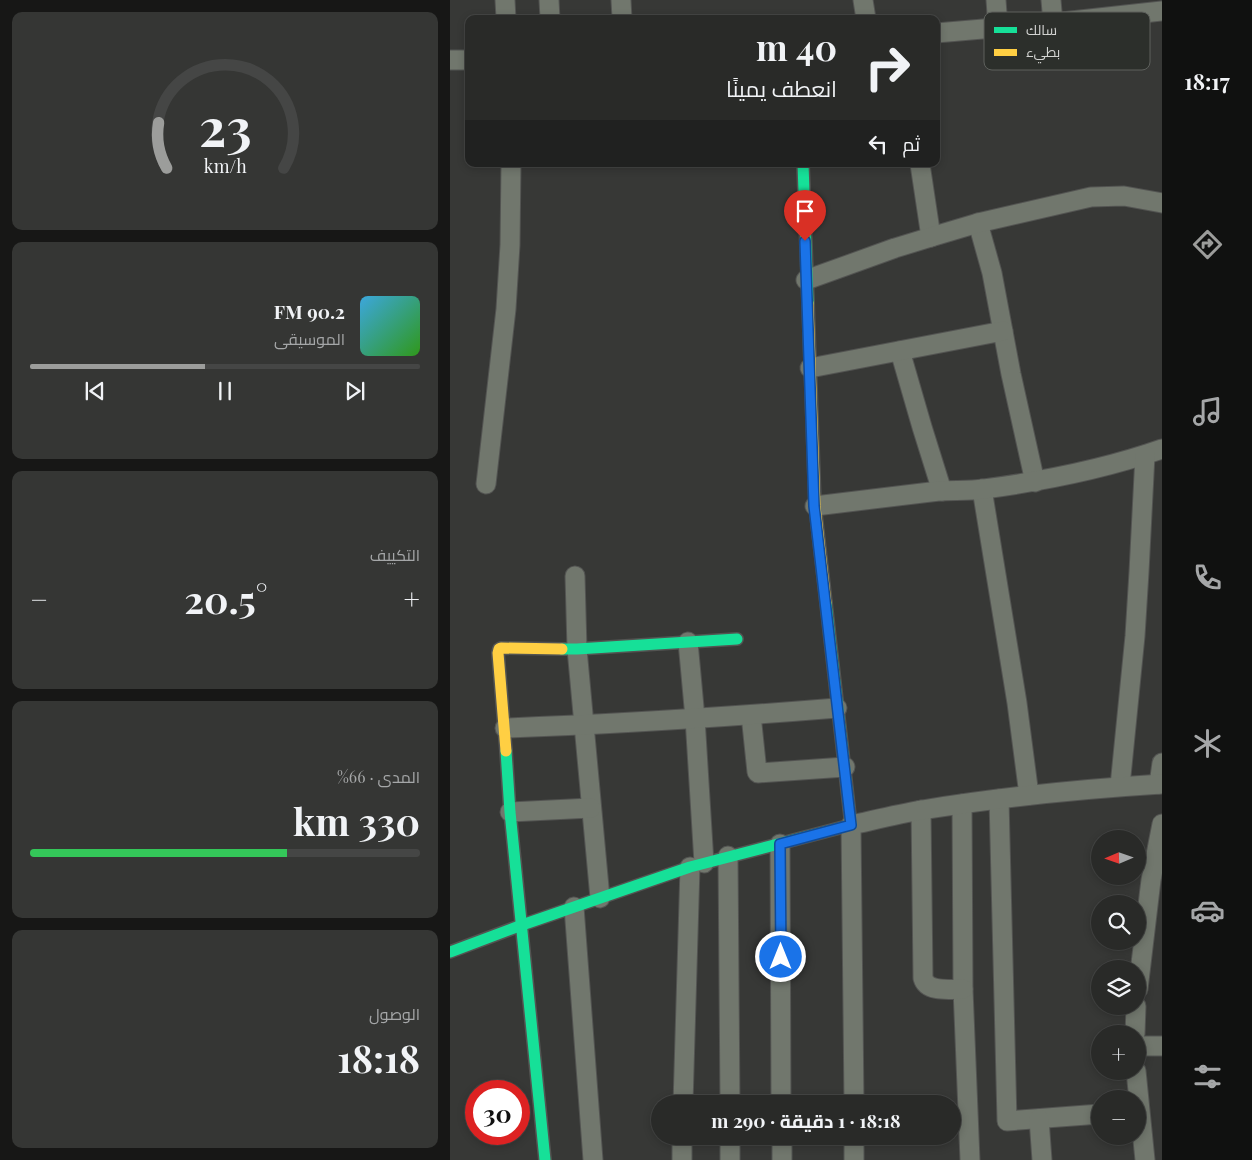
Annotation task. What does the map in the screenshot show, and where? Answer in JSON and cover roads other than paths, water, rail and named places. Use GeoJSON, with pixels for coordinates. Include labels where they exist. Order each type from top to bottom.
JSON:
{"type":"FeatureCollection","features":[{"type":"Feature","properties":{"kind":"street"},"geometry":{"type":"LineString","coordinates":[[504,0],[506,15]]}},
{"type":"Feature","properties":{"kind":"street"},"geometry":{"type":"LineString","coordinates":[[549,0],[550,15]]}},
{"type":"Feature","properties":{"kind":"street"},"geometry":{"type":"LineString","coordinates":[[621,0],[622,15]]}},
{"type":"Feature","properties":{"kind":"street"},"geometry":{"type":"LineString","coordinates":[[864,0],[866,15]]}},
{"type":"Feature","properties":{"kind":"street"},"geometry":{"type":"LineString","coordinates":[[1130,12],[1158,8]]}},
{"type":"Feature","properties":{"kind":"street"},"geometry":{"type":"LineString","coordinates":[[940,33],[984,29]]}},
{"type":"Feature","properties":{"kind":"street"},"geometry":{"type":"LineString","coordinates":[[450,60],[465,60]]}},
{"type":"Feature","properties":{"kind":"street"},"geometry":{"type":"LineString","coordinates":[[486,484],[506,309],[510,245],[511,167]]}},
{"type":"Feature","properties":{"kind":"street"},"geometry":{"type":"LineString","coordinates":[[803,167],[814,506],[851,825],[854,1095]]}},
{"type":"Feature","properties":{"kind":"street"},"geometry":{"type":"LineString","coordinates":[[920,167],[931,237]]}},
{"type":"Feature","properties":{"kind":"street"},"geometry":{"type":"LineString","coordinates":[[806,280],[895,248],[978,223],[1091,197],[1124,196],[1162,203]]}},
{"type":"Feature","properties":{"kind":"street"},"geometry":{"type":"LineString","coordinates":[[978,223],[992,273],[1035,482]]}},
{"type":"Feature","properties":{"kind":"street"},"geometry":{"type":"LineString","coordinates":[[810,368],[1003,330]]}},
{"type":"Feature","properties":{"kind":"street"},"geometry":{"type":"LineString","coordinates":[[900,351],[942,491]]}},
{"type":"Feature","properties":{"kind":"street"},"geometry":{"type":"LineString","coordinates":[[814,506],[1035,482],[1153,452],[1139,572],[1135,636],[1120,786]]}},
{"type":"Feature","properties":{"kind":"street"},"geometry":{"type":"LineString","coordinates":[[982,489],[1030,795]]}},
{"type":"Feature","properties":{"kind":"street"},"geometry":{"type":"LineString","coordinates":[[575,576],[577,649],[600,898]]}},
{"type":"Feature","properties":{"kind":"street"},"geometry":{"type":"LineString","coordinates":[[544,1160],[510,812],[499,650],[501,648],[577,649],[737,639]]}},
{"type":"Feature","properties":{"kind":"street"},"geometry":{"type":"LineString","coordinates":[[684,1095],[697,865],[694,718],[688,642]]}},
{"type":"Feature","properties":{"kind":"street"},"geometry":{"type":"LineString","coordinates":[[504,728],[585,725],[837,708]]}},
{"type":"Feature","properties":{"kind":"street"},"geometry":{"type":"LineString","coordinates":[[751,715],[758,773],[845,767]]}},
{"type":"Feature","properties":{"kind":"street"},"geometry":{"type":"LineString","coordinates":[[450,952],[600,898],[728,856],[851,825],[921,810],[1030,795],[1161,784],[1162,763]]}},
{"type":"Feature","properties":{"kind":"street"},"geometry":{"type":"LineString","coordinates":[[999,799],[1007,1121],[1091,1115]]}},
{"type":"Feature","properties":{"kind":"street"},"geometry":{"type":"LineString","coordinates":[[962,804],[963,989],[970,1160]]}},
{"type":"Feature","properties":{"kind":"street"},"geometry":{"type":"LineString","coordinates":[[510,812],[591,808]]}},
{"type":"Feature","properties":{"kind":"street"},"geometry":{"type":"LineString","coordinates":[[921,810],[923,978],[924,982],[933,988],[963,989]]}},
{"type":"Feature","properties":{"kind":"street"},"geometry":{"type":"LineString","coordinates":[[1141,960],[1151,880],[1162,824]]}},
{"type":"Feature","properties":{"kind":"street"},"geometry":{"type":"LineString","coordinates":[[780,844],[782,1095]]}},
{"type":"Feature","properties":{"kind":"street"},"geometry":{"type":"LineString","coordinates":[[728,856],[730,1095]]}},
{"type":"Feature","properties":{"kind":"street"},"geometry":{"type":"LineString","coordinates":[[574,908],[593,1160]]}},
{"type":"Feature","properties":{"kind":"street"},"geometry":{"type":"LineString","coordinates":[[1146,1046],[1162,1046]]}},
{"type":"Feature","properties":{"kind":"street"},"geometry":{"type":"LineString","coordinates":[[1039,1119],[1042,1160]]}},
{"type":"Feature","properties":{"kind":"street"},"geometry":{"type":"LineString","coordinates":[[682,1145],[682,1160]]}},
{"type":"Feature","properties":{"kind":"street"},"geometry":{"type":"LineString","coordinates":[[730,1145],[730,1160]]}},
{"type":"Feature","properties":{"kind":"street"},"geometry":{"type":"LineString","coordinates":[[782,1145],[782,1160]]}},
{"type":"Feature","properties":{"kind":"street"},"geometry":{"type":"LineString","coordinates":[[854,1145],[854,1160]]}},
{"type":"Feature","properties":{"kind":"street"},"geometry":{"type":"LineString","coordinates":[[1143,1145],[1145,1160]]}}]}
